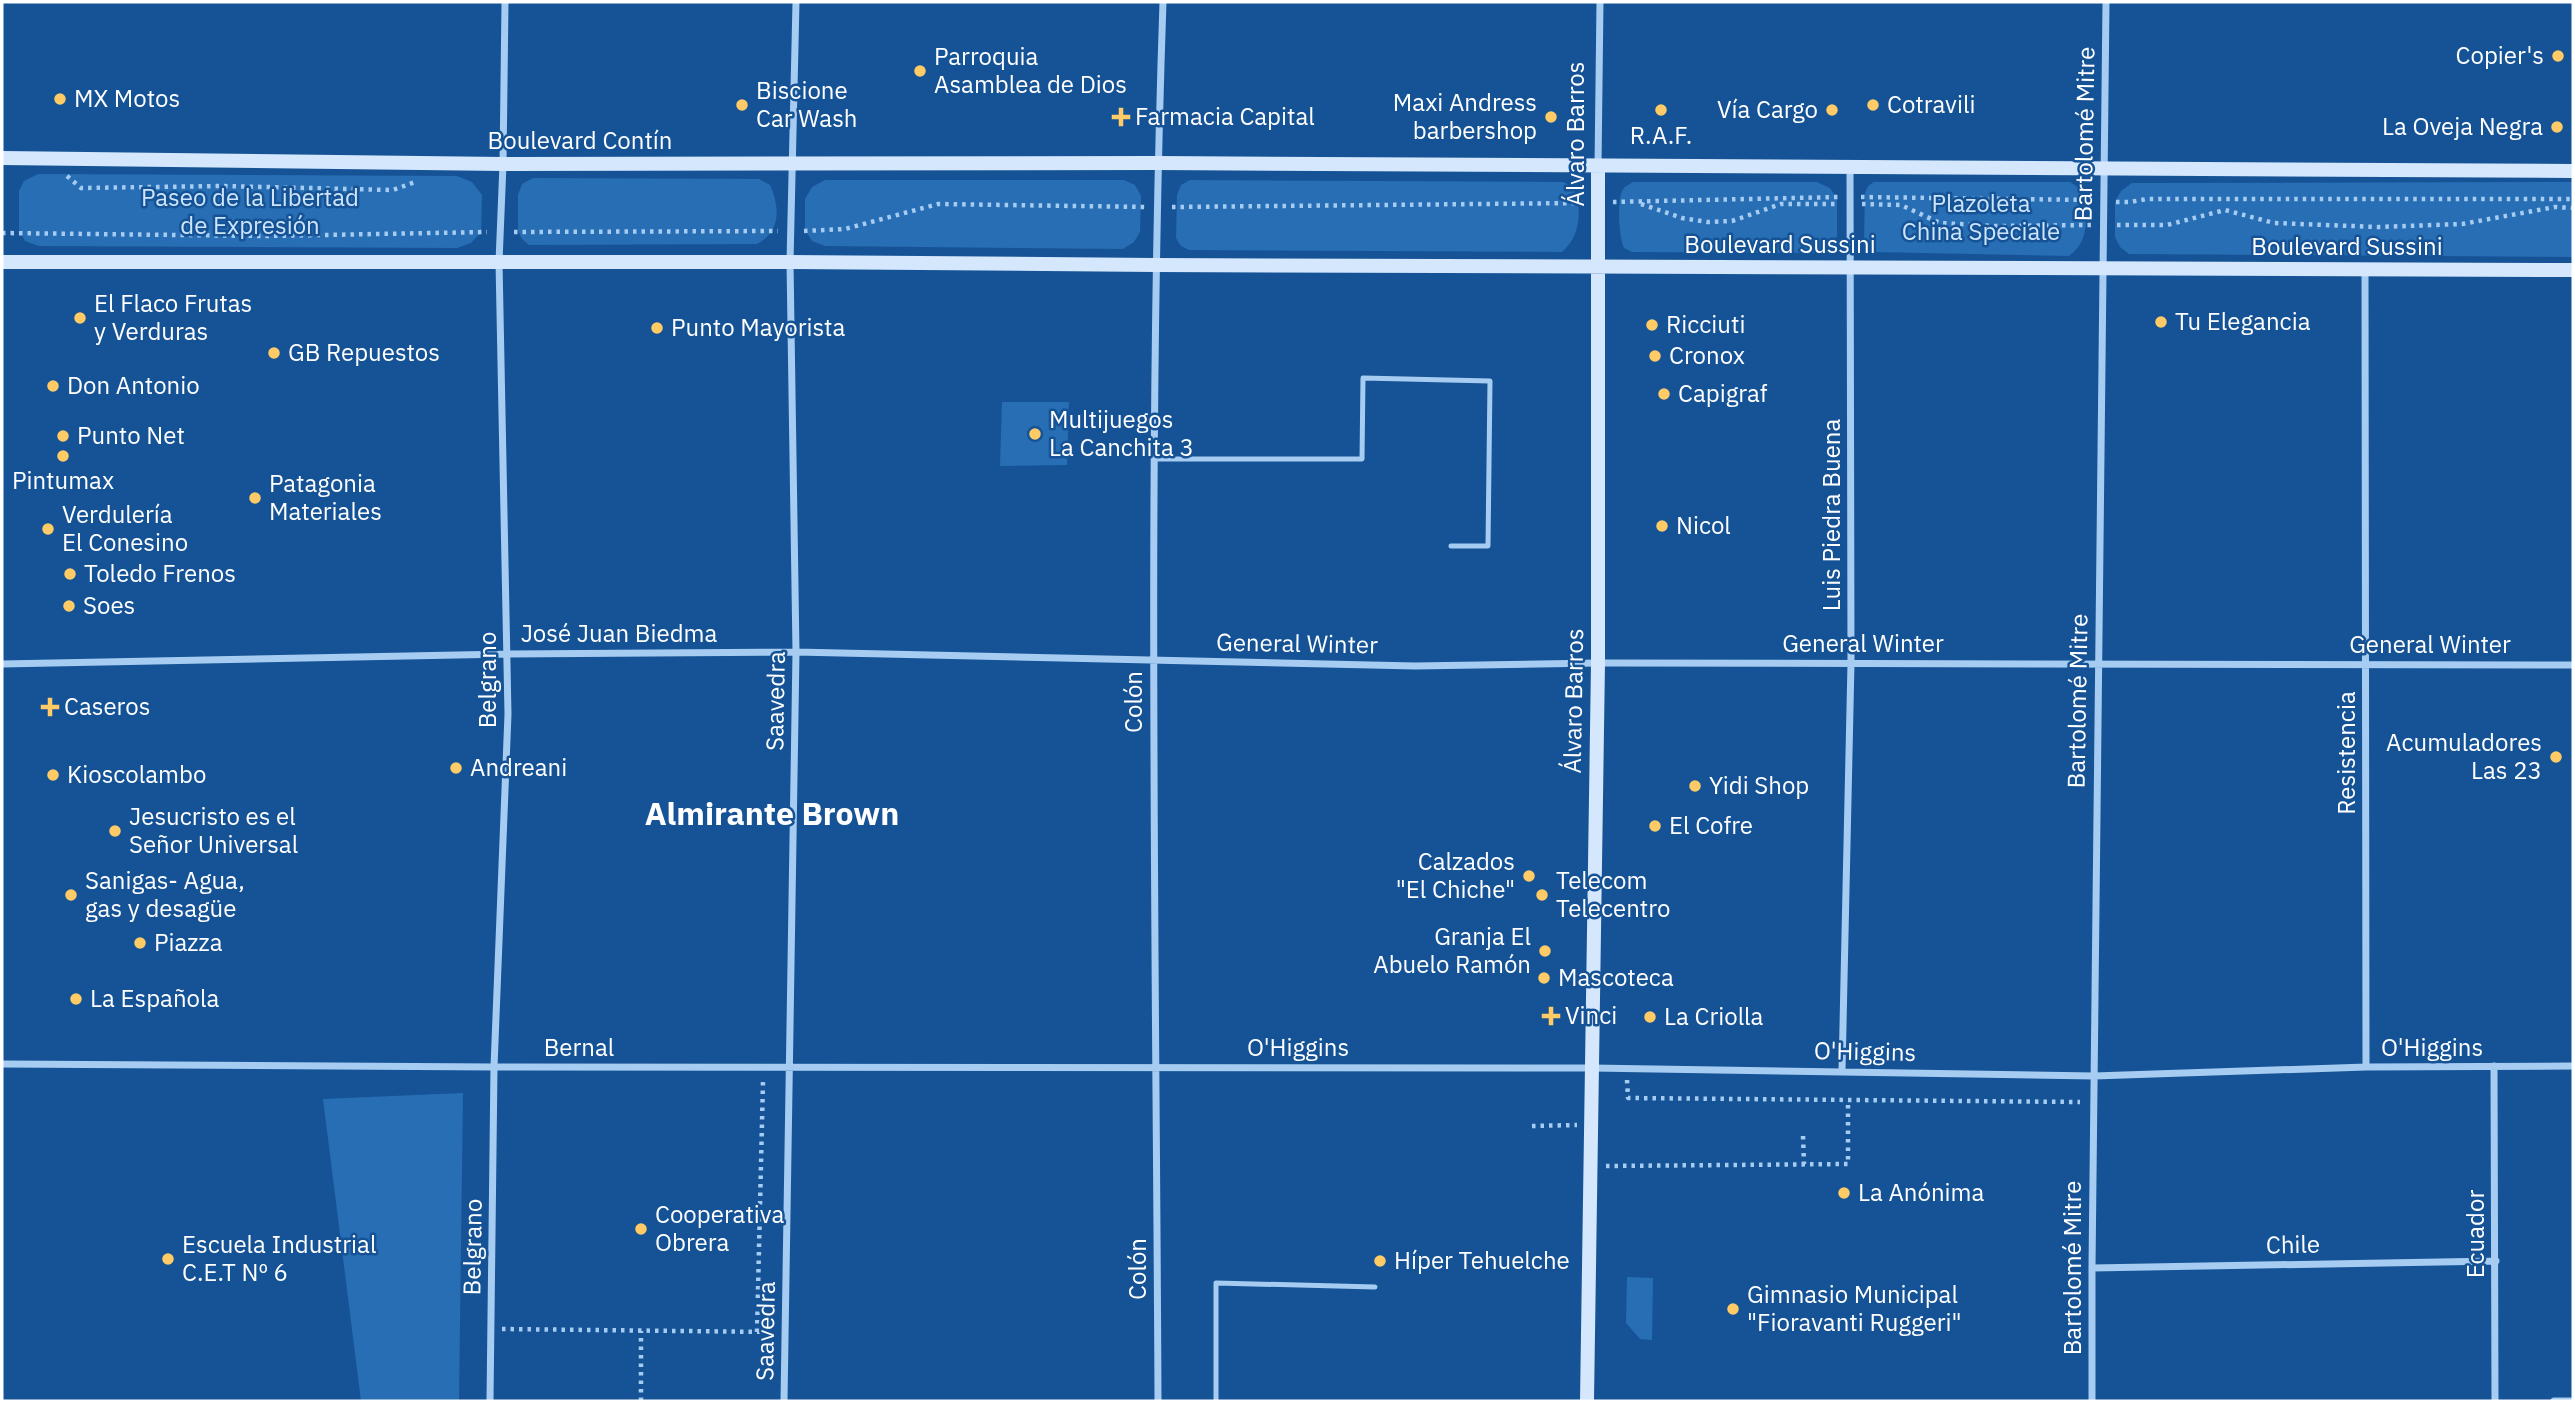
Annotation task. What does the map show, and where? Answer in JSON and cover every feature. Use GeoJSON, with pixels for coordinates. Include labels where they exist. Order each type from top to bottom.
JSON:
{"type":"FeatureCollection","features":[{"type":"Feature","properties":{"kind":"main road","name":"Boulevard Contín"},"geometry":{"type":"LineString","coordinates":[[2,158],[503,164],[1158,163]]}},
{"type":"Feature","properties":{"kind":"main road"},"geometry":{"type":"LineString","coordinates":[[1158,163],[2573,171]]}},
{"type":"Feature","properties":{"kind":"main road","name":"Álvaro Barros"},"geometry":{"type":"LineString","coordinates":[[1587,1401],[1598,663],[1598,167]]}},
{"type":"Feature","properties":{"kind":"main road"},"geometry":{"type":"LineString","coordinates":[[2,262],[790,261],[1155,265]]}},
{"type":"Feature","properties":{"kind":"main road","name":"Boulevard Sussini"},"geometry":{"type":"LineString","coordinates":[[1155,265],[2573,270]]}},
{"type":"Feature","properties":{"kind":"street","name":"Belgrano"},"geometry":{"type":"LineString","coordinates":[[490,1401],[494,1067],[508,654],[499,262],[505,2]]}},
{"type":"Feature","properties":{"kind":"street","name":"Saavedra"},"geometry":{"type":"LineString","coordinates":[[784,1401],[796,652],[790,261],[796,2]]}},
{"type":"Feature","properties":{"kind":"street","name":"Colón"},"geometry":{"type":"LineString","coordinates":[[1158,1401],[1153,661],[1155,265],[1163,2]]}},
{"type":"Feature","properties":{"kind":"street","name":"Álvaro Barros"},"geometry":{"type":"LineString","coordinates":[[1598,167],[1600,2]]}},
{"type":"Feature","properties":{"kind":"street","name":"Bartolomé Mitre"},"geometry":{"type":"LineString","coordinates":[[2092,1401],[2106,2]]}},
{"type":"Feature","properties":{"kind":"street","name":"Luis Piedra Buena"},"geometry":{"type":"LineString","coordinates":[[1842,1070],[1852,663],[1850,169]]}},
{"type":"Feature","properties":{"kind":"street","name":"Resistencia"},"geometry":{"type":"LineString","coordinates":[[2365,270],[2366,1067]]}},
{"type":"Feature","properties":{"kind":"street","name":"José Juan Biedma"},"geometry":{"type":"LineString","coordinates":[[2,664],[508,654],[796,652],[1153,661]]}},
{"type":"Feature","properties":{"kind":"street","name":"General Winter"},"geometry":{"type":"LineString","coordinates":[[1153,661],[1415,666],[1598,663],[2573,665]]}},
{"type":"Feature","properties":{"kind":"street","name":"Bernal"},"geometry":{"type":"LineString","coordinates":[[2,1064],[1156,1068]]}},
{"type":"Feature","properties":{"kind":"street","name":"Ecuador"},"geometry":{"type":"LineString","coordinates":[[2494,1066],[2495,1401]]}},
{"type":"Feature","properties":{"kind":"street","name":"O'Higgins"},"geometry":{"type":"LineString","coordinates":[[1156,1068],[1627,1068],[2094,1076],[2366,1067],[2573,1066]]}},
{"type":"Feature","properties":{"kind":"street","name":"Chile"},"geometry":{"type":"LineString","coordinates":[[2092,1268],[2496,1261]]}},
{"type":"Feature","properties":{"kind":"street"},"geometry":{"type":"LineString","coordinates":[[2554,1401],[2573,1401]]}},
{"type":"Feature","properties":{"kind":"lane"},"geometry":{"type":"LineString","coordinates":[[1154,459],[1362,458],[1363,378],[1490,380],[1488,546],[1451,546]]}},
{"type":"Feature","properties":{"kind":"lane"},"geometry":{"type":"LineString","coordinates":[[1216,1401],[1216,1283],[1375,1287]]}},
{"type":"Feature","properties":{"kind":"path"},"geometry":{"type":"LineString","coordinates":[[47,158],[81,188],[222,186],[393,190],[416,181]]}},
{"type":"Feature","properties":{"kind":"path"},"geometry":{"type":"LineString","coordinates":[[1599,203],[2573,199]]}},
{"type":"Feature","properties":{"kind":"path"},"geometry":{"type":"LineString","coordinates":[[1599,203],[1643,204],[1682,218],[1732,222],[1781,204],[1850,200],[1901,205],[1940,223],[1994,226],[2167,225],[2225,210],[2274,223],[2378,227],[2448,225],[2555,207],[2573,208]]}},
{"type":"Feature","properties":{"kind":"path"},"geometry":{"type":"LineString","coordinates":[[757,1332],[763,1067]]}},
{"type":"Feature","properties":{"kind":"path"},"geometry":{"type":"LineString","coordinates":[[1627,1068],[1628,1098],[2094,1103]]}},
{"type":"Feature","properties":{"kind":"path"},"geometry":{"type":"LineString","coordinates":[[1592,1166],[1848,1164],[1848,1100]]}},
{"type":"Feature","properties":{"kind":"path"},"geometry":{"type":"LineString","coordinates":[[1532,1126],[1592,1125]]}},
{"type":"Feature","properties":{"kind":"path"},"geometry":{"type":"LineString","coordinates":[[1803,1136],[1804,1164]]}},
{"type":"Feature","properties":{"kind":"path"},"geometry":{"type":"LineString","coordinates":[[491,1329],[785,1332]]}},
{"type":"Feature","properties":{"kind":"path"},"geometry":{"type":"LineString","coordinates":[[641,1331],[641,1401]]}},
{"type":"Feature","properties":{"kind":"green space","name":"Paseo de la Libertad de Expresión"},"geometry":{"type":"Polygon","coordinates":[[[38,174],[457,176],[472,182],[482,195],[481,232],[471,243],[457,248],[39,246],[25,241],[19,229],[19,191],[24,181],[38,174]]]}},
{"type":"Feature","properties":{"kind":"green space"},"geometry":{"type":"Polygon","coordinates":[[[533,178],[759,179],[770,185],[776,202],[776,218],[771,233],[757,244],[529,245],[518,231],[518,195],[522,184],[533,178]]]}},
{"type":"Feature","properties":{"kind":"green space"},"geometry":{"type":"Polygon","coordinates":[[[825,180],[1124,180],[1135,185],[1141,196],[1140,232],[1134,242],[1123,249],[825,246],[812,241],[805,230],[805,199],[812,187],[825,180]]]}},
{"type":"Feature","properties":{"kind":"green space"},"geometry":{"type":"Polygon","coordinates":[[[1190,180],[1563,182],[1574,187],[1579,213],[1573,238],[1562,252],[1189,250],[1181,246],[1176,238],[1177,195],[1181,185],[1190,180]]]}},
{"type":"Feature","properties":{"kind":"green space"},"geometry":{"type":"Polygon","coordinates":[[[1633,182],[1817,182],[1830,188],[1837,199],[1837,236],[1829,247],[1817,253],[1632,252],[1624,248],[1622,243],[1619,208],[1624,187],[1633,182]]]}},
{"type":"Feature","properties":{"kind":"green space","name":"Plazoleta China Speciale"},"geometry":{"type":"Polygon","coordinates":[[[1874,182],[2070,182],[2082,190],[2086,227],[2081,243],[2069,256],[1874,252],[1864,242],[1865,193],[1868,186],[1874,182]]]}},
{"type":"Feature","properties":{"kind":"green space"},"geometry":{"type":"Polygon","coordinates":[[[2573,182],[2573,257],[2129,254],[2120,247],[2115,237],[2115,202],[2121,191],[2132,183],[2573,182]]]}},
{"type":"Feature","properties":{"kind":"green space","name":"Multijuegos La Canchita 3"},"geometry":{"type":"Polygon","coordinates":[[[1002,402],[1069,402],[1067,465],[1000,466],[1002,402]]]}},
{"type":"Feature","properties":{"kind":"green space"},"geometry":{"type":"Polygon","coordinates":[[[463,1093],[459,1401],[361,1401],[323,1099],[463,1093]]]}},
{"type":"Feature","properties":{"kind":"green space"},"geometry":{"type":"Polygon","coordinates":[[[1627,1277],[1653,1278],[1652,1340],[1640,1339],[1626,1323],[1627,1277]]]}},
{"type":"Feature","properties":{"kind":"place","name":"Copier's"},"geometry":{"type":"Point","coordinates":[2558,56]}},
{"type":"Feature","properties":{"kind":"place","name":"Parroquia Asamblea de Dios"},"geometry":{"type":"Point","coordinates":[920,71]}},
{"type":"Feature","properties":{"kind":"place","name":"MX Motos"},"geometry":{"type":"Point","coordinates":[60,99]}},
{"type":"Feature","properties":{"kind":"place","name":"Biscione Car Wash"},"geometry":{"type":"Point","coordinates":[742,105]}},
{"type":"Feature","properties":{"kind":"place","name":"Cotravili"},"geometry":{"type":"Point","coordinates":[1873,105]}},
{"type":"Feature","properties":{"kind":"place","name":"R.A.F."},"geometry":{"type":"Point","coordinates":[1661,110]}},
{"type":"Feature","properties":{"kind":"place","name":"Vía Cargo"},"geometry":{"type":"Point","coordinates":[1832,110]}},
{"type":"Feature","properties":{"kind":"place","name":"Farmacia Capital"},"geometry":{"type":"Point","coordinates":[1121,117]}},
{"type":"Feature","properties":{"kind":"place","name":"Maxi Andress barbershop"},"geometry":{"type":"Point","coordinates":[1551,117]}},
{"type":"Feature","properties":{"kind":"place","name":"La Oveja Negra"},"geometry":{"type":"Point","coordinates":[2557,127]}},
{"type":"Feature","properties":{"kind":"place","name":"El Flaco Frutas y Verduras"},"geometry":{"type":"Point","coordinates":[80,318]}},
{"type":"Feature","properties":{"kind":"place","name":"Tu Elegancia"},"geometry":{"type":"Point","coordinates":[2161,322]}},
{"type":"Feature","properties":{"kind":"place","name":"Ricciuti"},"geometry":{"type":"Point","coordinates":[1652,325]}},
{"type":"Feature","properties":{"kind":"place","name":"Punto Mayorista"},"geometry":{"type":"Point","coordinates":[657,328]}},
{"type":"Feature","properties":{"kind":"place","name":"GB Repuestos"},"geometry":{"type":"Point","coordinates":[274,353]}},
{"type":"Feature","properties":{"kind":"place","name":"Cronox"},"geometry":{"type":"Point","coordinates":[1655,356]}},
{"type":"Feature","properties":{"kind":"place","name":"Don Antonio"},"geometry":{"type":"Point","coordinates":[53,386]}},
{"type":"Feature","properties":{"kind":"place","name":"Capigraf"},"geometry":{"type":"Point","coordinates":[1664,394]}},
{"type":"Feature","properties":{"kind":"place","name":"Multijuegos La Canchita 3"},"geometry":{"type":"Point","coordinates":[1035,434]}},
{"type":"Feature","properties":{"kind":"place","name":"Punto Net"},"geometry":{"type":"Point","coordinates":[63,436]}},
{"type":"Feature","properties":{"kind":"place","name":"Pintumax"},"geometry":{"type":"Point","coordinates":[63,456]}},
{"type":"Feature","properties":{"kind":"place","name":"Patagonia Materiales"},"geometry":{"type":"Point","coordinates":[255,498]}},
{"type":"Feature","properties":{"kind":"place","name":"Nicol"},"geometry":{"type":"Point","coordinates":[1662,526]}},
{"type":"Feature","properties":{"kind":"place","name":"Verdulería El Conesino"},"geometry":{"type":"Point","coordinates":[48,529]}},
{"type":"Feature","properties":{"kind":"place","name":"Toledo Frenos"},"geometry":{"type":"Point","coordinates":[70,574]}},
{"type":"Feature","properties":{"kind":"place","name":"Soes"},"geometry":{"type":"Point","coordinates":[69,606]}},
{"type":"Feature","properties":{"kind":"place","name":"Caseros"},"geometry":{"type":"Point","coordinates":[50,707]}},
{"type":"Feature","properties":{"kind":"place","name":"Acumuladores Las 23"},"geometry":{"type":"Point","coordinates":[2556,757]}},
{"type":"Feature","properties":{"kind":"place","name":"Andreani"},"geometry":{"type":"Point","coordinates":[456,768]}},
{"type":"Feature","properties":{"kind":"place","name":"Kioscolambo"},"geometry":{"type":"Point","coordinates":[53,775]}},
{"type":"Feature","properties":{"kind":"place","name":"Yidi Shop"},"geometry":{"type":"Point","coordinates":[1695,786]}},
{"type":"Feature","properties":{"kind":"place","name":"El Cofre"},"geometry":{"type":"Point","coordinates":[1655,826]}},
{"type":"Feature","properties":{"kind":"place","name":"Jesucristo es el Señor Universal"},"geometry":{"type":"Point","coordinates":[115,831]}},
{"type":"Feature","properties":{"kind":"place","name":"Calzados \"El Chiche\""},"geometry":{"type":"Point","coordinates":[1529,876]}},
{"type":"Feature","properties":{"kind":"place","name":"Sanigas- Agua, gas y desagüe"},"geometry":{"type":"Point","coordinates":[71,895]}},
{"type":"Feature","properties":{"kind":"place","name":"Telecom Telecentro"},"geometry":{"type":"Point","coordinates":[1542,895]}},
{"type":"Feature","properties":{"kind":"place","name":"Piazza"},"geometry":{"type":"Point","coordinates":[140,943]}},
{"type":"Feature","properties":{"kind":"place","name":"Granja El Abuelo Ramón"},"geometry":{"type":"Point","coordinates":[1545,951]}},
{"type":"Feature","properties":{"kind":"place","name":"Mascoteca"},"geometry":{"type":"Point","coordinates":[1544,978]}},
{"type":"Feature","properties":{"kind":"place","name":"La Española"},"geometry":{"type":"Point","coordinates":[76,999]}},
{"type":"Feature","properties":{"kind":"place","name":"Vinci"},"geometry":{"type":"Point","coordinates":[1551,1016]}},
{"type":"Feature","properties":{"kind":"place","name":"La Criolla"},"geometry":{"type":"Point","coordinates":[1650,1017]}},
{"type":"Feature","properties":{"kind":"place","name":"La Anónima"},"geometry":{"type":"Point","coordinates":[1844,1193]}},
{"type":"Feature","properties":{"kind":"place","name":"Cooperativa Obrera"},"geometry":{"type":"Point","coordinates":[641,1229]}},
{"type":"Feature","properties":{"kind":"place","name":"Escuela Industrial C.E.T Nº 6"},"geometry":{"type":"Point","coordinates":[168,1259]}},
{"type":"Feature","properties":{"kind":"place","name":"Híper Tehuelche"},"geometry":{"type":"Point","coordinates":[1380,1261]}},
{"type":"Feature","properties":{"kind":"place","name":"Gimnasio Municipal \"Fioravanti Ruggeri\""},"geometry":{"type":"Point","coordinates":[1733,1309]}},
{"type":"Feature","properties":{"kind":"district","name":"Almirante Brown"},"geometry":{"type":"Point","coordinates":[772,814]}}]}
